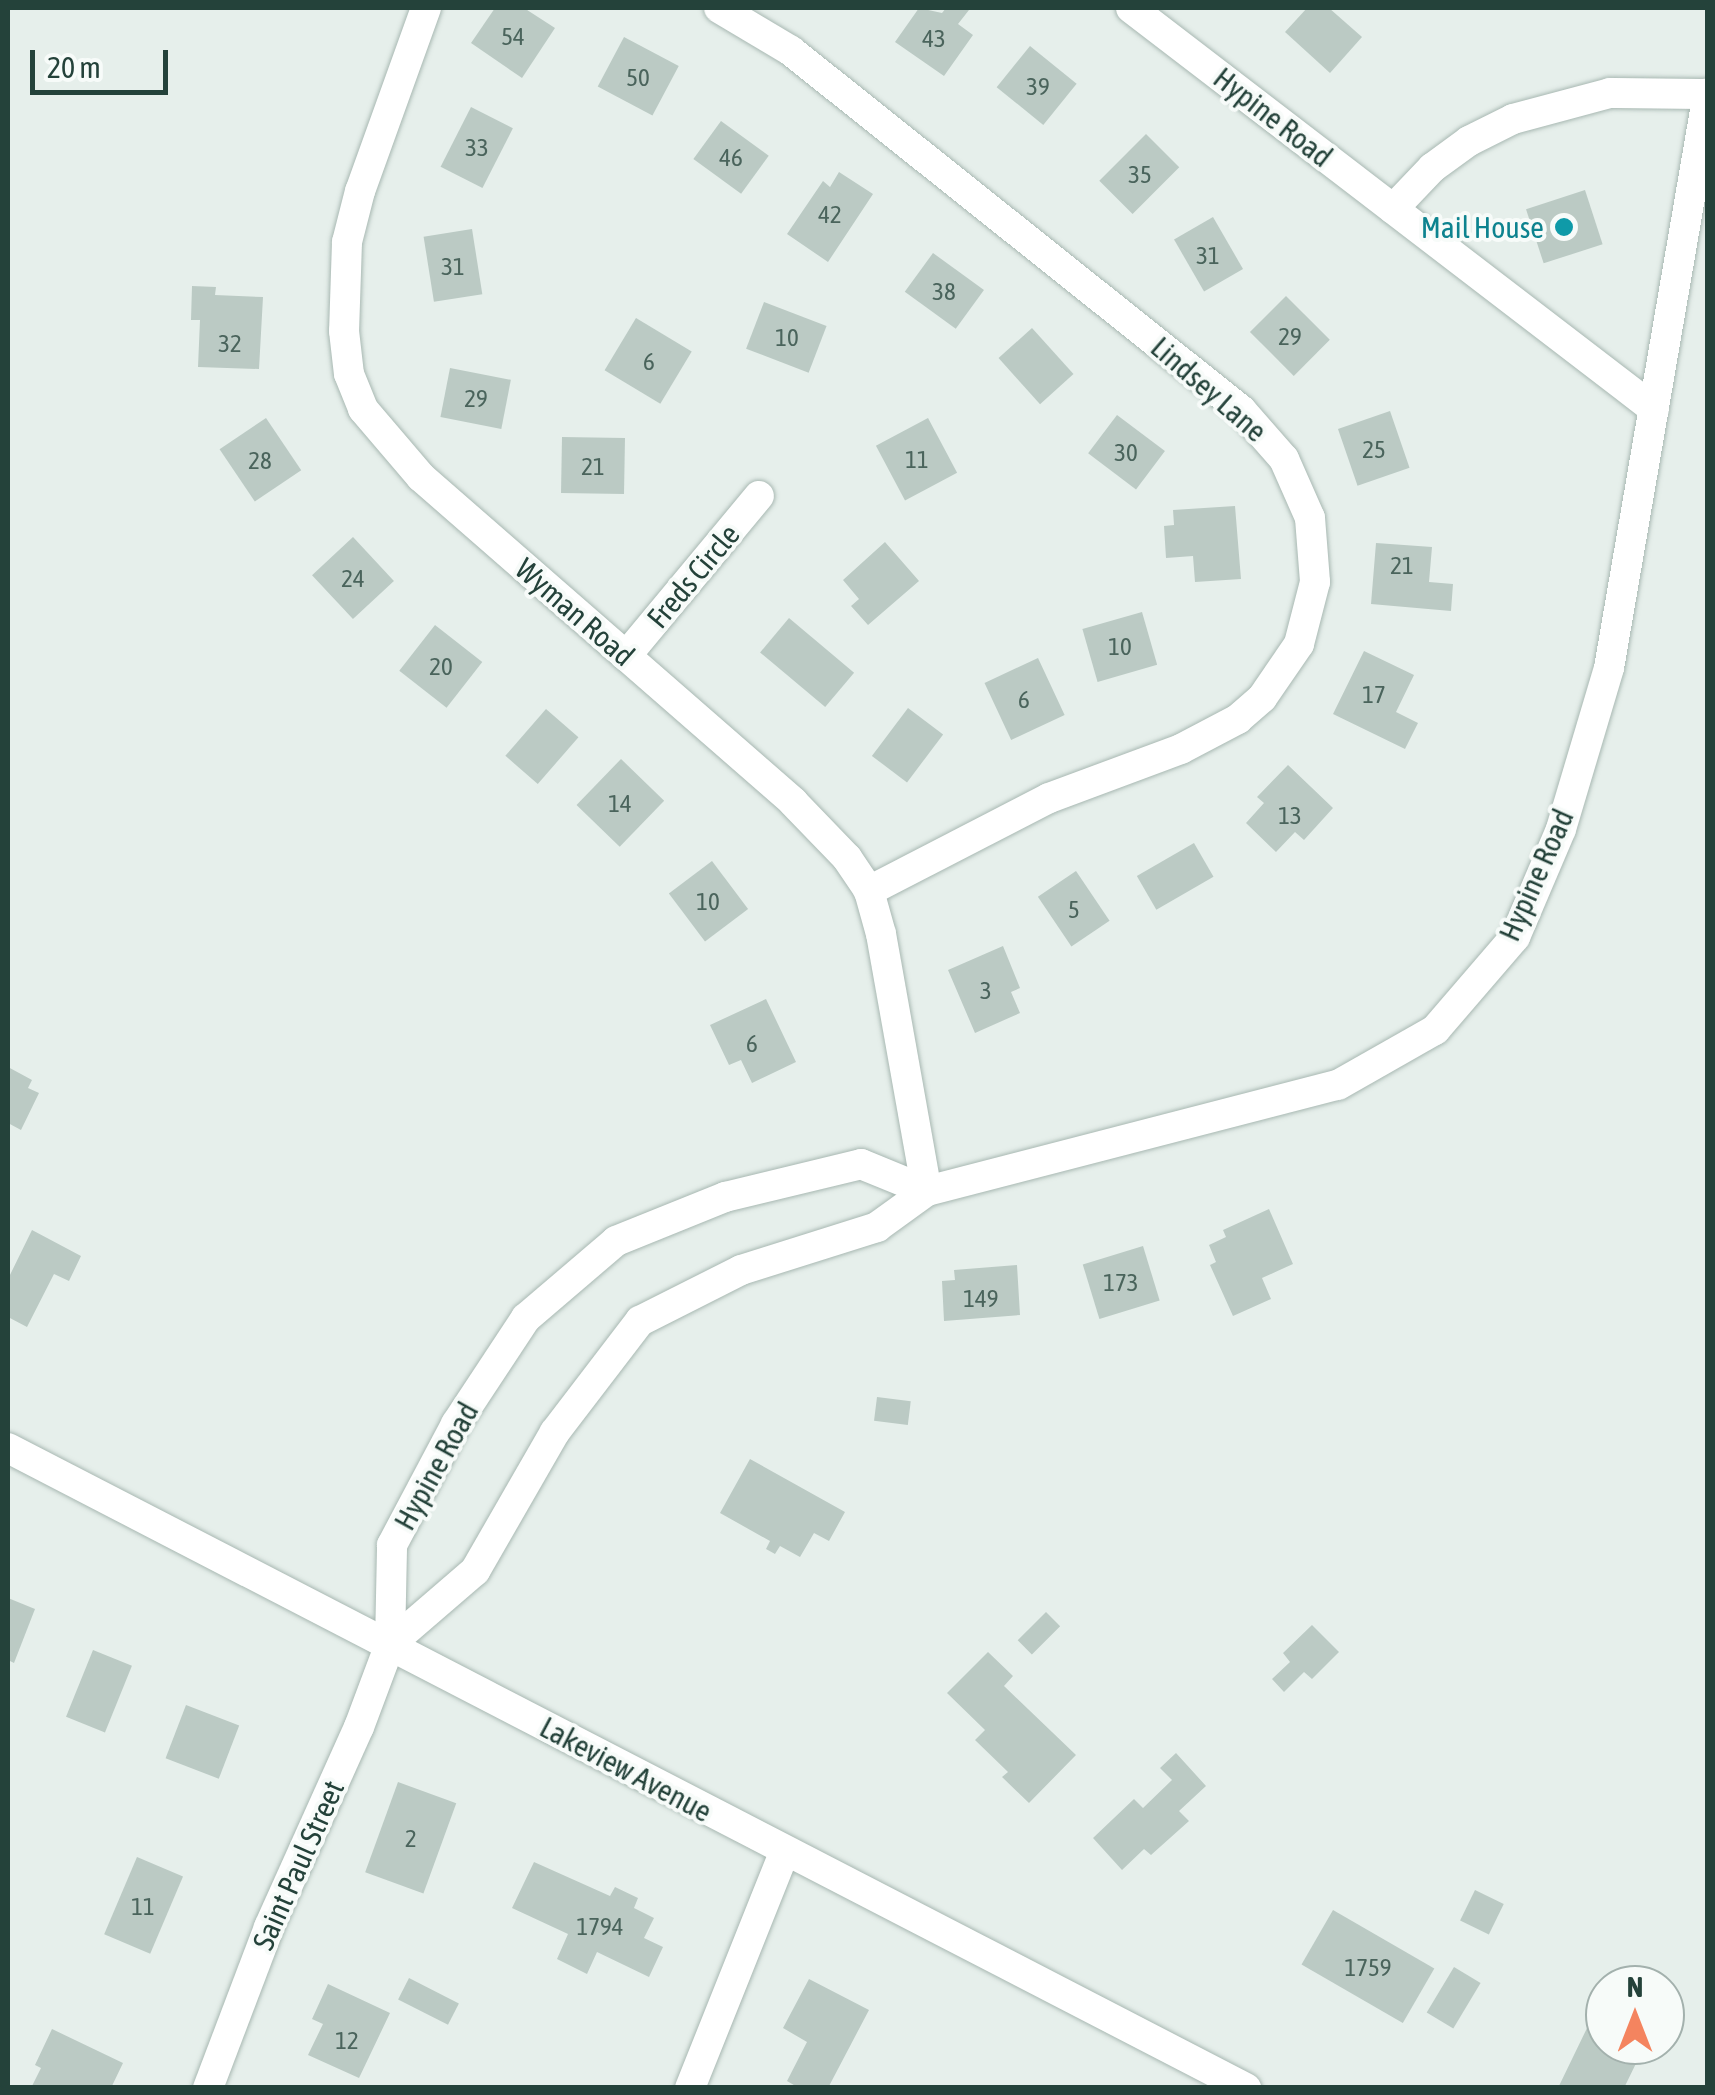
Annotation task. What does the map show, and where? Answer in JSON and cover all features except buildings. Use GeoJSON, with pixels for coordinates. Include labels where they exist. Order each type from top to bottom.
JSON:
{"type":"FeatureCollection","features":[{"type":"Feature","properties":{"kind":"street","name":"Wyman Road"},"geometry":{"type":"LineString","coordinates":[[426,8],[360,191],[348,242],[344,287],[348,374],[362,409],[387,443],[821,828],[869,891],[881,934],[926,1191]]}},
{"type":"Feature","properties":{"kind":"street","name":"Lindsey Lane"},"geometry":{"type":"LineString","coordinates":[[720,8],[791,51],[1241,410],[1284,458],[1310,518],[1315,582],[1299,644],[1262,698],[1238,719],[1181,750],[1050,798],[869,891]]}},
{"type":"Feature","properties":{"kind":"street","name":"Hypine Road"},"geometry":{"type":"LineString","coordinates":[[1131,8],[1654,409]]}},
{"type":"Feature","properties":{"kind":"street"},"geometry":{"type":"LineString","coordinates":[[1393,209],[1432,168],[1469,141],[1513,119],[1610,94],[1707,94]]}},
{"type":"Feature","properties":{"kind":"street","name":"Hypine Road"},"geometry":{"type":"LineString","coordinates":[[390,1644],[475,1572],[556,1432],[640,1321],[741,1270],[877,1227],[926,1191],[1338,1085],[1435,1030],[1514,936],[1562,829],[1609,668],[1707,94]]}},
{"type":"Feature","properties":{"kind":"street","name":"Freds Circle"},"geometry":{"type":"LineString","coordinates":[[626,656],[760,496]]}},
{"type":"Feature","properties":{"kind":"street","name":"Hypine Road"},"geometry":{"type":"LineString","coordinates":[[390,1644],[392,1545],[456,1424],[526,1318],[616,1241],[725,1197],[860,1164],[926,1191]]}},
{"type":"Feature","properties":{"kind":"street","name":"Lakeview Avenue"},"geometry":{"type":"LineString","coordinates":[[8,1448],[784,1851],[1198,2076],[1246,2088]]}},
{"type":"Feature","properties":{"kind":"street","name":"Saint Paul Street"},"geometry":{"type":"LineString","coordinates":[[208,2088],[269,1927],[359,1727],[390,1644]]}},
{"type":"Feature","properties":{"kind":"street"},"geometry":{"type":"LineString","coordinates":[[690,2088],[784,1851]]}},
{"type":"Feature","properties":{"kind":"place","name":"Mail House"},"geometry":{"type":"Point","coordinates":[1564,227]}}]}
